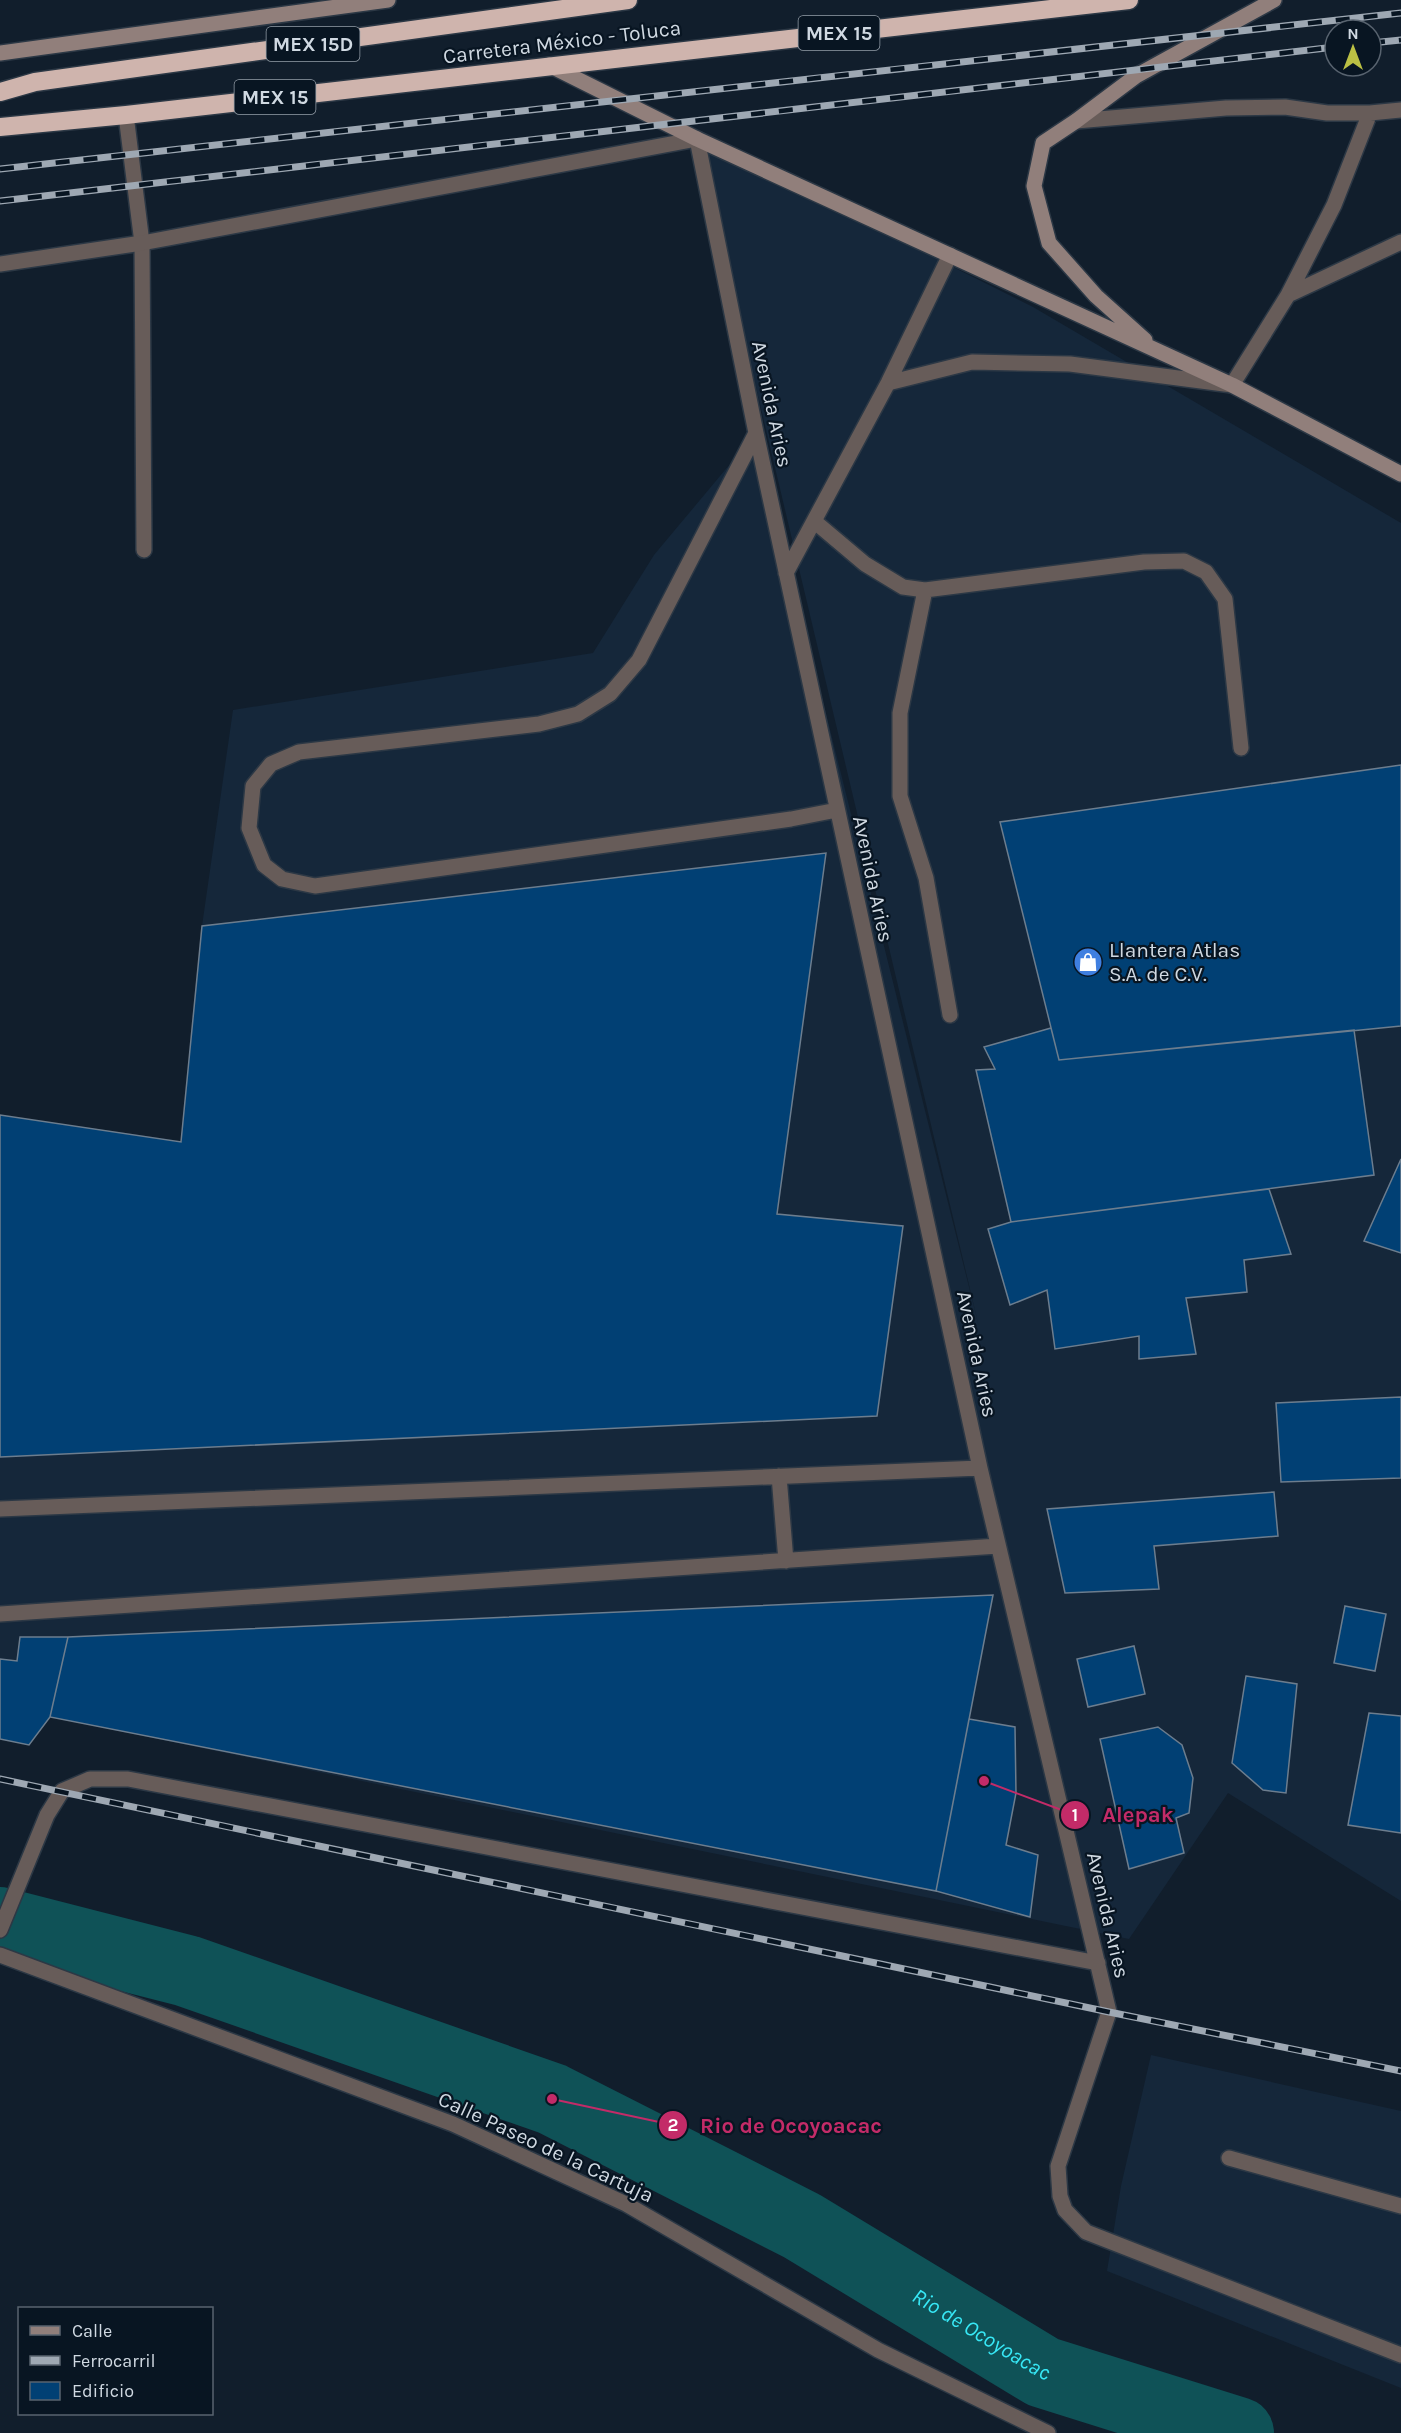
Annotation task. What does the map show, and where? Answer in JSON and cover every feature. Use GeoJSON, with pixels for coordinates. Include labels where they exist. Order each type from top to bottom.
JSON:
{"type":"FeatureCollection","features":[{"type":"Feature","properties":{"kind":"highway","name":"MEX 15D"},"geometry":{"type":"LineString","coordinates":[[0,92],[35,82],[628,0]]}},
{"type":"Feature","properties":{"kind":"highway","name":"Carretera México - Toluca"},"geometry":{"type":"LineString","coordinates":[[0,127],[126,115],[1129,0]]}},
{"type":"Feature","properties":{"kind":"main road"},"geometry":{"type":"LineString","coordinates":[[0,53],[388,0]]}},
{"type":"Feature","properties":{"kind":"main road"},"geometry":{"type":"LineString","coordinates":[[1158,352],[1096,296],[1049,243],[1034,186],[1043,143],[1136,76],[1274,0]]}},
{"type":"Feature","properties":{"kind":"main road"},"geometry":{"type":"LineString","coordinates":[[549,65],[696,139],[1233,385],[1401,474]]}},
{"type":"Feature","properties":{"kind":"street"},"geometry":{"type":"LineString","coordinates":[[1076,121],[1226,108],[1285,107],[1327,113],[1401,110]]}},
{"type":"Feature","properties":{"kind":"street"},"geometry":{"type":"LineString","coordinates":[[888,383],[972,362],[1070,364],[1233,385],[1288,295],[1334,205],[1370,113]]}},
{"type":"Feature","properties":{"kind":"street"},"geometry":{"type":"LineString","coordinates":[[126,115],[142,243],[144,550]]}},
{"type":"Feature","properties":{"kind":"street"},"geometry":{"type":"LineString","coordinates":[[0,264],[142,243],[696,139]]}},
{"type":"Feature","properties":{"kind":"street","name":"Avenida Aries"},"geometry":{"type":"LineString","coordinates":[[696,139],[756,433],[980,1468],[1109,2012],[1058,2166],[1060,2196],[1065,2210],[1086,2232],[1401,2355]]}},
{"type":"Feature","properties":{"kind":"street"},"geometry":{"type":"LineString","coordinates":[[1288,295],[1399,245]]}},
{"type":"Feature","properties":{"kind":"street"},"geometry":{"type":"LineString","coordinates":[[786,573],[888,383],[950,255]]}},
{"type":"Feature","properties":{"kind":"street"},"geometry":{"type":"LineString","coordinates":[[756,433],[639,660],[610,694],[578,714],[539,724],[298,752],[271,764],[253,786],[249,828],[264,865],[282,879],[315,886],[791,819],[837,810]]}},
{"type":"Feature","properties":{"kind":"street"},"geometry":{"type":"LineString","coordinates":[[814,520],[866,564],[903,587],[925,590],[1144,562],[1184,561],[1206,572],[1225,599],[1241,748]]}},
{"type":"Feature","properties":{"kind":"street"},"geometry":{"type":"LineString","coordinates":[[925,590],[900,713],[900,796],[926,878],[950,1015]]}},
{"type":"Feature","properties":{"kind":"street"},"geometry":{"type":"LineString","coordinates":[[0,1509],[980,1468]]}},
{"type":"Feature","properties":{"kind":"street"},"geometry":{"type":"LineString","coordinates":[[779,1476],[786,1561]]}},
{"type":"Feature","properties":{"kind":"street"},"geometry":{"type":"LineString","coordinates":[[0,1614],[998,1546]]}},
{"type":"Feature","properties":{"kind":"street"},"geometry":{"type":"LineString","coordinates":[[1,1929],[47,1815],[62,1791],[90,1779],[128,1779],[1098,1963]]}},
{"type":"Feature","properties":{"kind":"street","name":"Calle Paseo de la Cartuja"},"geometry":{"type":"LineString","coordinates":[[0,1955],[453,2124],[626,2204],[878,2350],[1048,2433]]}},
{"type":"Feature","properties":{"kind":"street"},"geometry":{"type":"LineString","coordinates":[[1229,2158],[1401,2206]]}},
{"type":"Feature","properties":{"kind":"shaded area"},"geometry":{"type":"Polygon","coordinates":[[[697,139],[1033,307],[1401,523],[1401,1901],[1228,1793],[1129,1939],[51,1717],[29,1745],[0,1739],[0,1115],[181,1141],[202,926],[233,710],[593,653],[654,555],[756,433],[979,1327],[697,139]]]}},
{"type":"Feature","properties":{"kind":"shaded area"},"geometry":{"type":"Polygon","coordinates":[[[1151,2055],[1401,2111],[1401,2388],[1107,2271],[1121,2186],[1151,2055]]]}},
{"type":"Feature","properties":{"kind":"building"},"geometry":{"type":"Polygon","coordinates":[[[1401,765],[1401,1026],[1059,1060],[1000,822],[1401,765]]]}},
{"type":"Feature","properties":{"kind":"building"},"geometry":{"type":"Polygon","coordinates":[[[826,853],[777,1214],[903,1226],[877,1416],[0,1457],[0,1115],[181,1142],[202,926],[826,853]]]}},
{"type":"Feature","properties":{"kind":"building"},"geometry":{"type":"Polygon","coordinates":[[[1051,1028],[1059,1060],[1354,1030],[1374,1175],[1011,1222],[976,1070],[995,1069],[984,1047],[1051,1028]]]}},
{"type":"Feature","properties":{"kind":"building"},"geometry":{"type":"Polygon","coordinates":[[[1401,1159],[1401,1253],[1364,1241],[1401,1159]]]}},
{"type":"Feature","properties":{"kind":"building"},"geometry":{"type":"Polygon","coordinates":[[[1269,1189],[1291,1254],[1244,1260],[1247,1292],[1186,1298],[1196,1354],[1139,1359],[1139,1336],[1055,1349],[1047,1290],[1010,1305],[988,1229],[1011,1222],[1269,1189]]]}},
{"type":"Feature","properties":{"kind":"building"},"geometry":{"type":"Polygon","coordinates":[[[1401,1397],[1401,1478],[1281,1482],[1276,1403],[1401,1397]]]}},
{"type":"Feature","properties":{"kind":"building"},"geometry":{"type":"Polygon","coordinates":[[[1274,1492],[1278,1536],[1154,1546],[1159,1589],[1065,1593],[1047,1509],[1274,1492]]]}},
{"type":"Feature","properties":{"kind":"building"},"geometry":{"type":"Polygon","coordinates":[[[993,1595],[936,1891],[50,1717],[68,1637],[993,1595]]]}},
{"type":"Feature","properties":{"kind":"building"},"geometry":{"type":"Polygon","coordinates":[[[1345,1606],[1386,1614],[1375,1671],[1334,1663],[1345,1606]]]}},
{"type":"Feature","properties":{"kind":"building"},"geometry":{"type":"Polygon","coordinates":[[[20,1637],[68,1637],[50,1717],[29,1745],[0,1739],[0,1659],[17,1661],[20,1637]]]}},
{"type":"Feature","properties":{"kind":"building"},"geometry":{"type":"Polygon","coordinates":[[[1134,1646],[1145,1694],[1088,1707],[1077,1659],[1134,1646]]]}},
{"type":"Feature","properties":{"kind":"building"},"geometry":{"type":"Polygon","coordinates":[[[1246,1676],[1297,1684],[1286,1793],[1263,1790],[1232,1763],[1246,1676]]]}},
{"type":"Feature","properties":{"kind":"building"},"geometry":{"type":"Polygon","coordinates":[[[1369,1713],[1401,1716],[1401,1833],[1348,1825],[1369,1713]]]}},
{"type":"Feature","properties":{"kind":"building"},"geometry":{"type":"Polygon","coordinates":[[[969,1719],[1015,1727],[1016,1793],[1006,1845],[1038,1855],[1030,1917],[936,1891],[969,1719]]]}},
{"type":"Feature","properties":{"kind":"building"},"geometry":{"type":"Polygon","coordinates":[[[1158,1727],[1182,1745],[1193,1778],[1189,1813],[1176,1818],[1184,1853],[1129,1869],[1100,1739],[1158,1727]]]}},
{"type":"Feature","properties":{"kind":"waterway","name":"Rio de Ocoyoacac"},"geometry":{"type":"LineString","coordinates":[[0,1923],[187,1971],[552,2099],[802,2226],[1043,2372],[1238,2433]]}},
{"type":"Feature","properties":{"kind":"railway"},"geometry":{"type":"LineString","coordinates":[[0,169],[1401,13]]}},
{"type":"Feature","properties":{"kind":"railway"},"geometry":{"type":"LineString","coordinates":[[1383,42],[1401,40]]}},
{"type":"Feature","properties":{"kind":"railway"},"geometry":{"type":"LineString","coordinates":[[0,201],[1323,48]]}},
{"type":"Feature","properties":{"kind":"railway"},"geometry":{"type":"LineString","coordinates":[[0,1779],[1109,2012],[1401,2071]]}},
{"type":"Feature","properties":{"kind":"place","name":"Llantera Atlas S.A. de C.V."},"geometry":{"type":"Point","coordinates":[1088,962]}},
{"type":"Feature","properties":{"kind":"place","name":"Alepak"},"geometry":{"type":"Point","coordinates":[984,1781]}},
{"type":"Feature","properties":{"kind":"place","name":"Rio de Ocoyoacac"},"geometry":{"type":"Point","coordinates":[552,2099]}}]}
